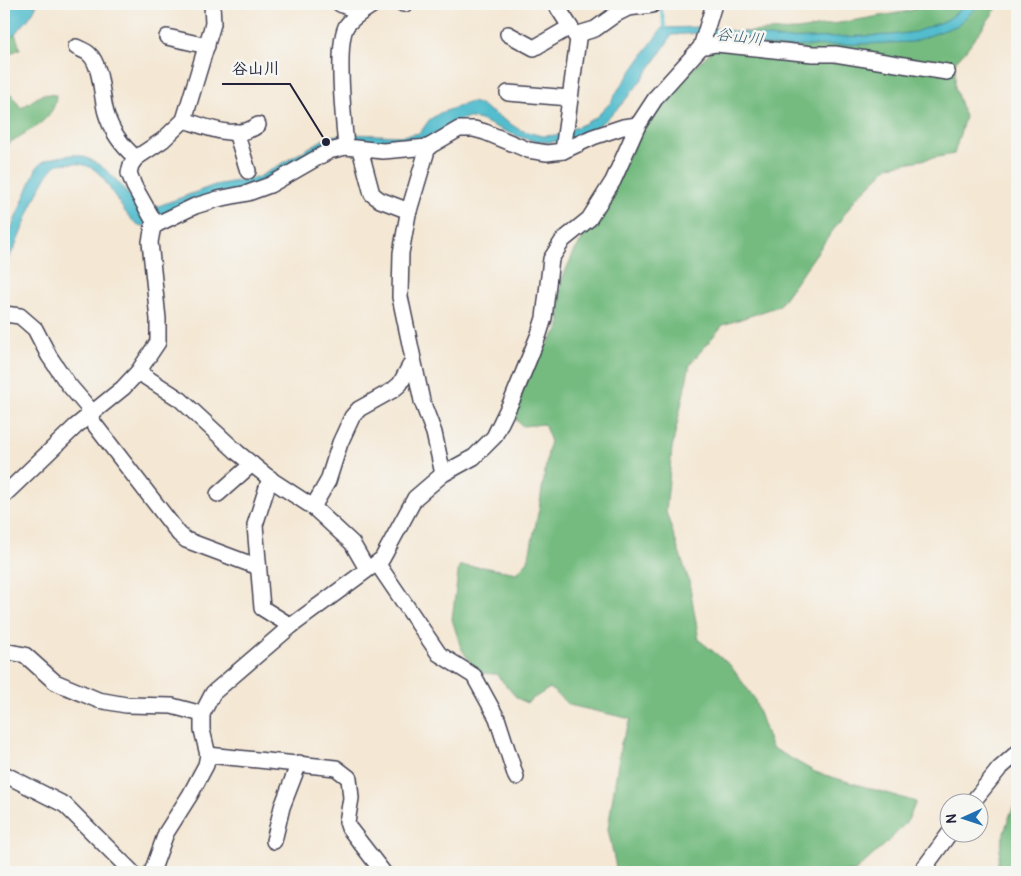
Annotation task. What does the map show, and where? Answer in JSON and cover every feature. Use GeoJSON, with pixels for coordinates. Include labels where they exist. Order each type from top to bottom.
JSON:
{"type":"FeatureCollection","features":[{"type":"Feature","properties":{"kind":"street"},"geometry":{"type":"LineString","coordinates":[[156,224],[129,173],[131,165],[136,158],[163,140],[184,120],[213,24],[212,4]]}},
{"type":"Feature","properties":{"kind":"street"},"geometry":{"type":"LineString","coordinates":[[340,4],[360,12]]}},
{"type":"Feature","properties":{"kind":"street"},"geometry":{"type":"LineString","coordinates":[[374,4],[360,12],[347,26],[342,39],[342,101],[350,143],[372,194],[380,200],[409,210]]}},
{"type":"Feature","properties":{"kind":"street"},"geometry":{"type":"LineString","coordinates":[[558,4],[558,8],[578,39],[563,152]]}},
{"type":"Feature","properties":{"kind":"street"},"geometry":{"type":"LineString","coordinates":[[152,872],[166,833],[206,765],[208,755],[202,730],[202,714],[213,693],[291,626],[382,559],[415,498],[443,474],[474,457],[494,437],[540,334],[544,318],[551,259],[563,240],[589,219],[613,180],[638,125],[657,96],[708,37],[714,4]]}},
{"type":"Feature","properties":{"kind":"street"},"geometry":{"type":"LineString","coordinates":[[508,34],[534,48],[572,31],[595,29],[628,8],[652,6]]}},
{"type":"Feature","properties":{"kind":"street"},"geometry":{"type":"LineString","coordinates":[[167,37],[206,46]]}},
{"type":"Feature","properties":{"kind":"street"},"geometry":{"type":"LineString","coordinates":[[708,37],[814,54],[835,54],[947,72]]}},
{"type":"Feature","properties":{"kind":"street"},"geometry":{"type":"LineString","coordinates":[[76,47],[90,54],[98,68],[106,114],[126,149],[136,158]]}},
{"type":"Feature","properties":{"kind":"street"},"geometry":{"type":"LineString","coordinates":[[508,93],[570,98]]}},
{"type":"Feature","properties":{"kind":"street"},"geometry":{"type":"LineString","coordinates":[[184,120],[220,131],[250,131],[258,125]]}},
{"type":"Feature","properties":{"kind":"street"},"geometry":{"type":"LineString","coordinates":[[4,494],[90,414],[124,388],[138,372],[158,342],[158,319],[150,242],[153,226],[156,224],[195,206],[248,193],[270,185],[328,150],[350,143],[383,152],[428,147],[459,129],[474,129],[528,150],[547,153],[563,152],[623,127],[638,125]]}},
{"type":"Feature","properties":{"kind":"street"},"geometry":{"type":"LineString","coordinates":[[236,132],[248,172]]}},
{"type":"Feature","properties":{"kind":"street"},"geometry":{"type":"LineString","coordinates":[[428,147],[409,210],[401,253],[400,297],[422,400],[434,433],[443,474]]}},
{"type":"Feature","properties":{"kind":"street"},"geometry":{"type":"LineString","coordinates":[[4,314],[20,316],[35,329],[68,384],[179,534],[186,540],[258,567]]}},
{"type":"Feature","properties":{"kind":"street"},"geometry":{"type":"LineString","coordinates":[[314,507],[328,481],[340,443],[352,417],[359,409],[400,384],[413,360]]}},
{"type":"Feature","properties":{"kind":"street"},"geometry":{"type":"LineString","coordinates":[[138,372],[181,400],[215,433],[252,464],[314,507],[352,543],[372,566],[439,654],[474,676],[497,718],[516,777]]}},
{"type":"Feature","properties":{"kind":"street"},"geometry":{"type":"LineString","coordinates":[[218,494],[252,464]]}},
{"type":"Feature","properties":{"kind":"street"},"geometry":{"type":"LineString","coordinates":[[270,478],[255,525],[262,608],[291,626]]}},
{"type":"Feature","properties":{"kind":"street"},"geometry":{"type":"LineString","coordinates":[[4,651],[26,655],[54,682],[98,700],[126,705],[172,706],[202,714]]}},
{"type":"Feature","properties":{"kind":"street"},"geometry":{"type":"LineString","coordinates":[[979,794],[999,769],[1017,753]]}},
{"type":"Feature","properties":{"kind":"street"},"geometry":{"type":"LineString","coordinates":[[208,755],[336,768],[349,778],[351,798],[347,822],[349,828],[384,872]]}},
{"type":"Feature","properties":{"kind":"street"},"geometry":{"type":"LineString","coordinates":[[274,841],[282,806],[299,763]]}},
{"type":"Feature","properties":{"kind":"street"},"geometry":{"type":"LineString","coordinates":[[4,774],[65,805],[132,872]]}},
{"type":"Feature","properties":{"kind":"street"},"geometry":{"type":"LineString","coordinates":[[921,872],[942,844]]}},
{"type":"Feature","properties":{"kind":"green space"},"geometry":{"type":"Polygon","coordinates":[[[924,4],[1000,4],[955,62],[955,88],[965,117],[954,154],[889,166],[856,198],[779,306],[723,325],[690,364],[672,448],[666,512],[689,581],[699,640],[730,665],[754,698],[771,747],[815,772],[916,802],[908,820],[889,841],[854,872],[617,872],[608,829],[621,743],[631,719],[569,705],[550,688],[526,703],[516,697],[496,674],[477,673],[461,648],[452,619],[459,566],[483,567],[517,573],[528,561],[539,509],[550,439],[544,424],[523,426],[517,421],[515,406],[538,357],[560,327],[561,281],[574,252],[593,223],[644,126],[681,82],[709,53],[739,32],[798,30],[910,11],[924,4]]]}},
{"type":"Feature","properties":{"kind":"green space"},"geometry":{"type":"Polygon","coordinates":[[[15,33],[20,49],[6,55],[4,59],[4,44],[15,33]]]}},
{"type":"Feature","properties":{"kind":"green space"},"geometry":{"type":"Polygon","coordinates":[[[4,90],[11,94],[21,108],[43,94],[56,95],[55,105],[44,120],[4,147],[4,90]]]}},
{"type":"Feature","properties":{"kind":"green space"},"geometry":{"type":"Polygon","coordinates":[[[1017,799],[1017,872],[997,872],[1004,834],[1017,799]]]}},
{"type":"Feature","properties":{"kind":"water"},"geometry":{"type":"Polygon","coordinates":[[[4,4],[37,4],[27,21],[4,44],[4,4]]]}},
{"type":"Feature","properties":{"kind":"water"},"geometry":{"type":"Polygon","coordinates":[[[968,4],[981,4],[956,26],[912,42],[783,47],[701,33],[672,35],[646,74],[624,102],[600,124],[576,137],[553,142],[542,142],[520,137],[478,119],[461,119],[413,144],[360,144],[344,148],[283,174],[159,219],[147,226],[139,225],[132,220],[100,175],[91,167],[72,163],[57,164],[48,175],[34,200],[4,266],[4,246],[36,169],[43,162],[52,158],[76,155],[88,158],[112,176],[138,208],[153,208],[215,185],[259,177],[329,136],[351,134],[402,136],[420,133],[429,120],[440,113],[471,102],[479,104],[520,130],[542,136],[557,135],[596,117],[611,102],[662,28],[699,27],[782,39],[893,35],[915,32],[947,20],[968,4]]]}},
{"type":"Feature","properties":{"kind":"waterway"},"geometry":{"type":"LineString","coordinates":[[660,4],[666,32]]}},
{"type":"Feature","properties":{"kind":"place","name":"谷山川"},"geometry":{"type":"Point","coordinates":[326,142]}}]}
